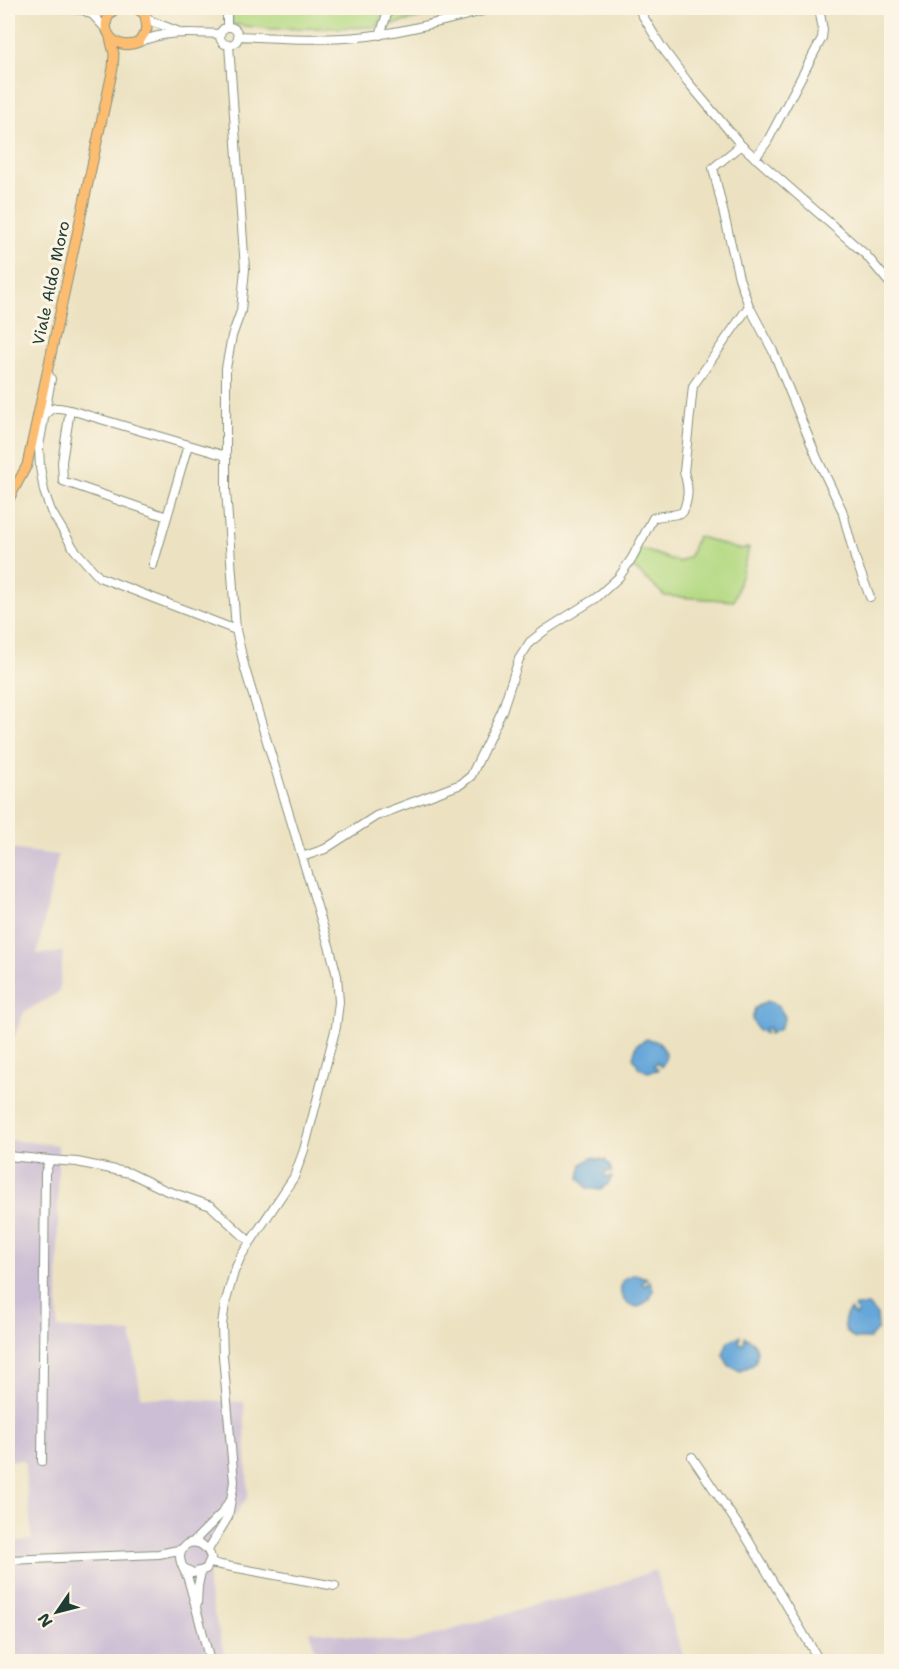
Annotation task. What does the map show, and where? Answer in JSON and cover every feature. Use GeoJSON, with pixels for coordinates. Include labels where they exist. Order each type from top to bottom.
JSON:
{"type":"FeatureCollection","features":[{"type":"Feature","properties":{"kind":"main road"},"geometry":{"type":"LineString","coordinates":[[115,8],[108,16],[109,34],[124,46],[136,43],[147,29],[144,15],[136,8]]}},
{"type":"Feature","properties":{"kind":"main road","name":"Viale Aldo Moro"},"geometry":{"type":"LineString","coordinates":[[8,501],[27,465],[113,68],[114,54],[109,34]]}},
{"type":"Feature","properties":{"kind":"main road","name":"Viale Aldo Moro"},"geometry":{"type":"LineString","coordinates":[[113,68],[120,55],[136,43]]}},
{"type":"Feature","properties":{"kind":"street"},"geometry":{"type":"LineString","coordinates":[[57,8],[84,10],[115,8]]}},
{"type":"Feature","properties":{"kind":"street"},"geometry":{"type":"LineString","coordinates":[[136,43],[153,36],[178,32],[220,34],[227,27],[227,8]]}},
{"type":"Feature","properties":{"kind":"street"},"geometry":{"type":"LineString","coordinates":[[380,35],[389,8]]}},
{"type":"Feature","properties":{"kind":"street"},"geometry":{"type":"LineString","coordinates":[[238,36],[303,38],[380,35],[444,22],[494,8]]}},
{"type":"Feature","properties":{"kind":"street"},"geometry":{"type":"LineString","coordinates":[[638,8],[661,46],[687,81],[741,145],[866,255],[891,286]]}},
{"type":"Feature","properties":{"kind":"street"},"geometry":{"type":"LineString","coordinates":[[755,158],[766,142],[822,38],[819,8]]}},
{"type":"Feature","properties":{"kind":"street"},"geometry":{"type":"LineString","coordinates":[[84,10],[93,15],[109,34]]}},
{"type":"Feature","properties":{"kind":"street"},"geometry":{"type":"LineString","coordinates":[[144,15],[178,32]]}},
{"type":"Feature","properties":{"kind":"street"},"geometry":{"type":"LineString","coordinates":[[220,34],[222,42],[229,45],[237,41],[238,36],[235,29],[227,27]]}},
{"type":"Feature","properties":{"kind":"street"},"geometry":{"type":"LineString","coordinates":[[208,1550],[228,1517],[234,1482],[223,1356],[222,1325],[225,1304],[234,1272],[249,1241],[294,1177],[304,1150],[336,1027],[339,1002],[337,976],[245,669],[236,630],[228,525],[226,456],[228,352],[241,311],[245,269],[229,45]]}},
{"type":"Feature","properties":{"kind":"street"},"geometry":{"type":"LineString","coordinates":[[741,145],[713,168],[739,278],[749,306],[773,351],[817,458],[842,510],[855,558],[870,597]]}},
{"type":"Feature","properties":{"kind":"street"},"geometry":{"type":"LineString","coordinates":[[302,857],[325,849],[376,816],[461,784],[471,776],[502,711],[519,659],[530,642],[596,598],[619,577],[653,518],[673,516],[682,512],[688,499],[688,485],[684,472],[693,386],[749,306]]}},
{"type":"Feature","properties":{"kind":"street"},"geometry":{"type":"LineString","coordinates":[[47,372],[51,379],[39,446],[40,467],[44,491],[56,521],[74,549],[99,577],[236,630]]}},
{"type":"Feature","properties":{"kind":"street"},"geometry":{"type":"LineString","coordinates":[[49,390],[56,402],[70,410]]}},
{"type":"Feature","properties":{"kind":"street"},"geometry":{"type":"LineString","coordinates":[[45,415],[50,409],[56,407],[70,410],[226,456]]}},
{"type":"Feature","properties":{"kind":"street"},"geometry":{"type":"LineString","coordinates":[[70,410],[62,462],[63,481],[167,517]]}},
{"type":"Feature","properties":{"kind":"street"},"geometry":{"type":"LineString","coordinates":[[153,565],[188,445]]}},
{"type":"Feature","properties":{"kind":"street"},"geometry":{"type":"LineString","coordinates":[[8,1156],[77,1162],[130,1173],[165,1190],[211,1206],[249,1241]]}},
{"type":"Feature","properties":{"kind":"street"},"geometry":{"type":"LineString","coordinates":[[42,1461],[45,1173],[50,1160]]}},
{"type":"Feature","properties":{"kind":"street"},"geometry":{"type":"LineString","coordinates":[[692,1457],[747,1538],[820,1662]]}},
{"type":"Feature","properties":{"kind":"street"},"geometry":{"type":"LineString","coordinates":[[8,1560],[159,1554],[183,1549],[223,1512],[231,1499]]}},
{"type":"Feature","properties":{"kind":"street"},"geometry":{"type":"LineString","coordinates":[[193,1542],[203,1545],[211,1558],[210,1563],[201,1572],[196,1611]]}},
{"type":"Feature","properties":{"kind":"street"},"geometry":{"type":"LineString","coordinates":[[183,1549],[183,1565],[210,1662]]}},
{"type":"Feature","properties":{"kind":"street"},"geometry":{"type":"LineString","coordinates":[[159,1554],[183,1565],[193,1573],[201,1572]]}},
{"type":"Feature","properties":{"kind":"street"},"geometry":{"type":"LineString","coordinates":[[210,1563],[335,1586]]}},
{"type":"Feature","properties":{"kind":"shaded area"},"geometry":{"type":"Polygon","coordinates":[[[8,849],[58,855],[37,954],[63,952],[59,992],[24,1012],[8,1053],[8,849]]]}},
{"type":"Feature","properties":{"kind":"shaded area"},"geometry":{"type":"Polygon","coordinates":[[[8,1140],[58,1145],[58,1328],[131,1333],[141,1397],[244,1402],[248,1497],[210,1549],[208,1589],[226,1661],[8,1661],[8,1542],[32,1540],[24,1460],[8,1461],[8,1140]]]}},
{"type":"Feature","properties":{"kind":"shaded area"},"geometry":{"type":"Polygon","coordinates":[[[655,1570],[685,1661],[318,1661],[310,1631],[407,1643],[529,1607],[595,1592],[655,1570]]]}},
{"type":"Feature","properties":{"kind":"green space"},"geometry":{"type":"Polygon","coordinates":[[[231,8],[386,8],[378,27],[269,29],[231,24],[231,8]]]}},
{"type":"Feature","properties":{"kind":"green space"},"geometry":{"type":"Polygon","coordinates":[[[394,8],[461,8],[391,25],[388,23],[394,8]]]}},
{"type":"Feature","properties":{"kind":"green space"},"geometry":{"type":"Polygon","coordinates":[[[697,536],[737,549],[749,548],[734,601],[665,596],[631,565],[641,549],[679,562],[690,556],[697,536]]]}},
{"type":"Feature","properties":{"kind":"water"},"geometry":{"type":"Polygon","coordinates":[[[767,1001],[778,1005],[785,1017],[780,1029],[769,1034],[769,1028],[765,1028],[765,1034],[757,1029],[752,1019],[755,1008],[767,1001]]]}},
{"type":"Feature","properties":{"kind":"water"},"geometry":{"type":"Polygon","coordinates":[[[647,1039],[659,1042],[666,1053],[661,1067],[657,1062],[654,1065],[658,1070],[648,1072],[639,1068],[633,1057],[637,1044],[647,1039]]]}},
{"type":"Feature","properties":{"kind":"water"},"geometry":{"type":"Polygon","coordinates":[[[591,1158],[605,1160],[612,1172],[605,1172],[605,1177],[612,1177],[608,1184],[600,1190],[587,1188],[579,1178],[582,1164],[591,1158]]]}},
{"type":"Feature","properties":{"kind":"water"},"geometry":{"type":"Polygon","coordinates":[[[635,1274],[647,1278],[642,1283],[645,1286],[650,1281],[653,1290],[650,1299],[639,1307],[629,1304],[621,1294],[624,1279],[635,1274]]]}},
{"type":"Feature","properties":{"kind":"water"},"geometry":{"type":"Polygon","coordinates":[[[868,1306],[877,1315],[878,1329],[869,1339],[855,1339],[846,1329],[845,1318],[850,1310],[855,1316],[858,1314],[854,1307],[868,1306]]]}},
{"type":"Feature","properties":{"kind":"water"},"geometry":{"type":"Polygon","coordinates":[[[740,1336],[739,1343],[744,1344],[745,1337],[755,1345],[757,1357],[753,1365],[740,1371],[728,1365],[723,1354],[728,1341],[740,1336]]]}}]}
